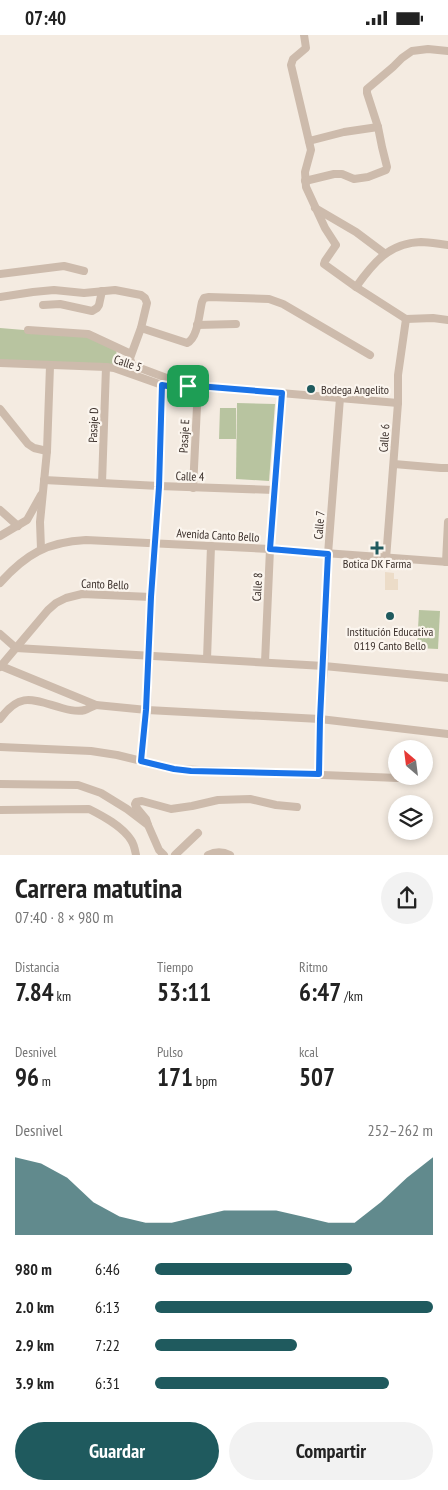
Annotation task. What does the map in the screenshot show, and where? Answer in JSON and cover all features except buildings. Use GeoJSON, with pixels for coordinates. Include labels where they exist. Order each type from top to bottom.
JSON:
{"type":"FeatureCollection","features":[{"type":"Feature","properties":{"kind":"street"},"geometry":{"type":"LineString","coordinates":[[304,35],[306,48],[293,59],[291,65],[311,150],[305,172],[305,181],[325,229],[336,245],[324,264],[406,319],[448,320]]}},
{"type":"Feature","properties":{"kind":"street"},"geometry":{"type":"LineString","coordinates":[[305,181],[334,174],[342,174],[354,179],[368,177],[386,170],[387,167],[378,127],[367,93],[368,89],[408,53],[417,49],[448,51]]}},
{"type":"Feature","properties":{"kind":"street"},"geometry":{"type":"LineString","coordinates":[[309,141],[344,132],[378,127]]}},
{"type":"Feature","properties":{"kind":"street"},"geometry":{"type":"LineString","coordinates":[[315,208],[356,232],[384,253]]}},
{"type":"Feature","properties":{"kind":"street"},"geometry":{"type":"LineString","coordinates":[[356,287],[370,267],[384,253],[406,244],[421,242],[448,245]]}},
{"type":"Feature","properties":{"kind":"street"},"geometry":{"type":"LineString","coordinates":[[0,274],[64,266],[84,271]]}},
{"type":"Feature","properties":{"kind":"street"},"geometry":{"type":"LineString","coordinates":[[0,297],[54,290],[84,293],[115,291],[141,295],[145,298],[146,303],[141,328],[130,358],[132,365],[188,386]]}},
{"type":"Feature","properties":{"kind":"street"},"geometry":{"type":"LineString","coordinates":[[43,305],[60,304],[92,311],[99,305],[102,291]]}},
{"type":"Feature","properties":{"kind":"street"},"geometry":{"type":"LineString","coordinates":[[141,328],[187,343],[193,337],[204,298],[269,299],[283,304],[370,355]]}},
{"type":"Feature","properties":{"kind":"street","name":"Calle 6"},"geometry":{"type":"LineString","coordinates":[[386,559],[398,403],[398,375],[406,319]]}},
{"type":"Feature","properties":{"kind":"street"},"geometry":{"type":"LineString","coordinates":[[197,325],[236,324]]}},
{"type":"Feature","properties":{"kind":"street"},"geometry":{"type":"LineString","coordinates":[[28,330],[88,335],[132,354]]}},
{"type":"Feature","properties":{"kind":"street","name":"Calle 5"},"geometry":{"type":"LineString","coordinates":[[0,363],[106,367],[173,387],[198,386],[398,403]]}},
{"type":"Feature","properties":{"kind":"street"},"geometry":{"type":"LineString","coordinates":[[41,549],[40,522],[47,451],[50,366]]}},
{"type":"Feature","properties":{"kind":"street","name":"Pasaje D"},"geometry":{"type":"LineString","coordinates":[[102,483],[106,367]]}},
{"type":"Feature","properties":{"kind":"street"},"geometry":{"type":"LineString","coordinates":[[141,761],[146,710],[151,597],[159,487],[162,385]]}},
{"type":"Feature","properties":{"kind":"street","name":"Pasaje E"},"geometry":{"type":"LineString","coordinates":[[193,488],[198,386]]}},
{"type":"Feature","properties":{"kind":"street","name":"Calle 8"},"geometry":{"type":"LineString","coordinates":[[265,662],[270,549],[282,393]]}},
{"type":"Feature","properties":{"kind":"street","name":"Calle 7"},"geometry":{"type":"LineString","coordinates":[[319,774],[328,554],[340,398]]}},
{"type":"Feature","properties":{"kind":"street"},"geometry":{"type":"LineString","coordinates":[[0,409],[28,444],[34,448],[47,451]]}},
{"type":"Feature","properties":{"kind":"street"},"geometry":{"type":"LineString","coordinates":[[394,464],[448,468]]}},
{"type":"Feature","properties":{"kind":"street","name":"Calle 4"},"geometry":{"type":"LineString","coordinates":[[44,480],[159,487],[274,490]]}},
{"type":"Feature","properties":{"kind":"street"},"geometry":{"type":"LineString","coordinates":[[0,536],[29,518],[44,489]]}},
{"type":"Feature","properties":{"kind":"street"},"geometry":{"type":"LineString","coordinates":[[0,510],[18,526]]}},
{"type":"Feature","properties":{"kind":"street"},"geometry":{"type":"LineString","coordinates":[[447,562],[448,522]]}},
{"type":"Feature","properties":{"kind":"street","name":"Avenida Canto Bello"},"geometry":{"type":"LineString","coordinates":[[0,583],[21,562],[41,549],[60,542],[86,540],[270,549],[447,562]]}},
{"type":"Feature","properties":{"kind":"street"},"geometry":{"type":"LineString","coordinates":[[207,659],[211,546]]}},
{"type":"Feature","properties":{"kind":"street","name":"Canto Bello"},"geometry":{"type":"LineString","coordinates":[[0,667],[48,610],[56,603],[73,595],[151,597]]}},
{"type":"Feature","properties":{"kind":"street"},"geometry":{"type":"LineString","coordinates":[[0,634],[16,648],[324,666],[448,678]]}},
{"type":"Feature","properties":{"kind":"street"},"geometry":{"type":"LineString","coordinates":[[0,667],[96,705],[146,710],[320,719],[448,734]]}},
{"type":"Feature","properties":{"kind":"street"},"geometry":{"type":"LineString","coordinates":[[0,719],[8,709],[19,701],[28,699],[72,711],[84,710],[96,705]]}},
{"type":"Feature","properties":{"kind":"street"},"geometry":{"type":"LineString","coordinates":[[0,747],[91,751],[191,771],[388,777]]}},
{"type":"Feature","properties":{"kind":"street"},"geometry":{"type":"LineString","coordinates":[[0,784],[78,785],[101,793],[148,825]]}},
{"type":"Feature","properties":{"kind":"street"},"geometry":{"type":"LineString","coordinates":[[164,855],[159,850],[146,819],[136,807],[136,802],[142,801],[171,809],[218,800],[250,799],[276,805],[297,807]]}},
{"type":"Feature","properties":{"kind":"street"},"geometry":{"type":"LineString","coordinates":[[0,810],[89,809],[126,833],[132,842],[136,855]]}},
{"type":"Feature","properties":{"kind":"street"},"geometry":{"type":"LineString","coordinates":[[175,855],[198,833]]}},
{"type":"Feature","properties":{"kind":"street"},"geometry":{"type":"LineString","coordinates":[[208,855],[223,852],[230,855]]}},
{"type":"Feature","properties":{"kind":"green space"},"geometry":{"type":"Polygon","coordinates":[[[0,328],[84,335],[116,350],[119,366],[0,360],[0,328]]]}},
{"type":"Feature","properties":{"kind":"green space"},"geometry":{"type":"Polygon","coordinates":[[[237,403],[275,404],[269,481],[236,479],[237,403]]]}},
{"type":"Feature","properties":{"kind":"green space"},"geometry":{"type":"Polygon","coordinates":[[[220,408],[236,408],[236,439],[219,439],[220,408]]]}},
{"type":"Feature","properties":{"kind":"green space"},"geometry":{"type":"Polygon","coordinates":[[[419,610],[440,611],[438,649],[417,648],[419,610]]]}},
{"type":"Feature","properties":{"kind":"shaded area"},"geometry":{"type":"Polygon","coordinates":[[[385,572],[394,573],[394,579],[398,579],[398,590],[385,590],[385,572]]]}},
{"type":"Feature","properties":{"kind":"place","name":"Bodega Angelito"},"geometry":{"type":"Point","coordinates":[311,389]}},
{"type":"Feature","properties":{"kind":"place","name":"Botica DK Farma"},"geometry":{"type":"Point","coordinates":[377,548]}},
{"type":"Feature","properties":{"kind":"place","name":"Institución Educativa 0119 Canto Bello"},"geometry":{"type":"Point","coordinates":[390,616]}},
{"type":"Feature","properties":{"kind":"route"},"geometry":{"type":"LineString","coordinates":[[162,385],[173,387],[188,386],[282,393],[270,549],[328,554],[319,774],[191,771],[141,761],[146,710],[151,597],[159,487],[162,385]]}}]}
